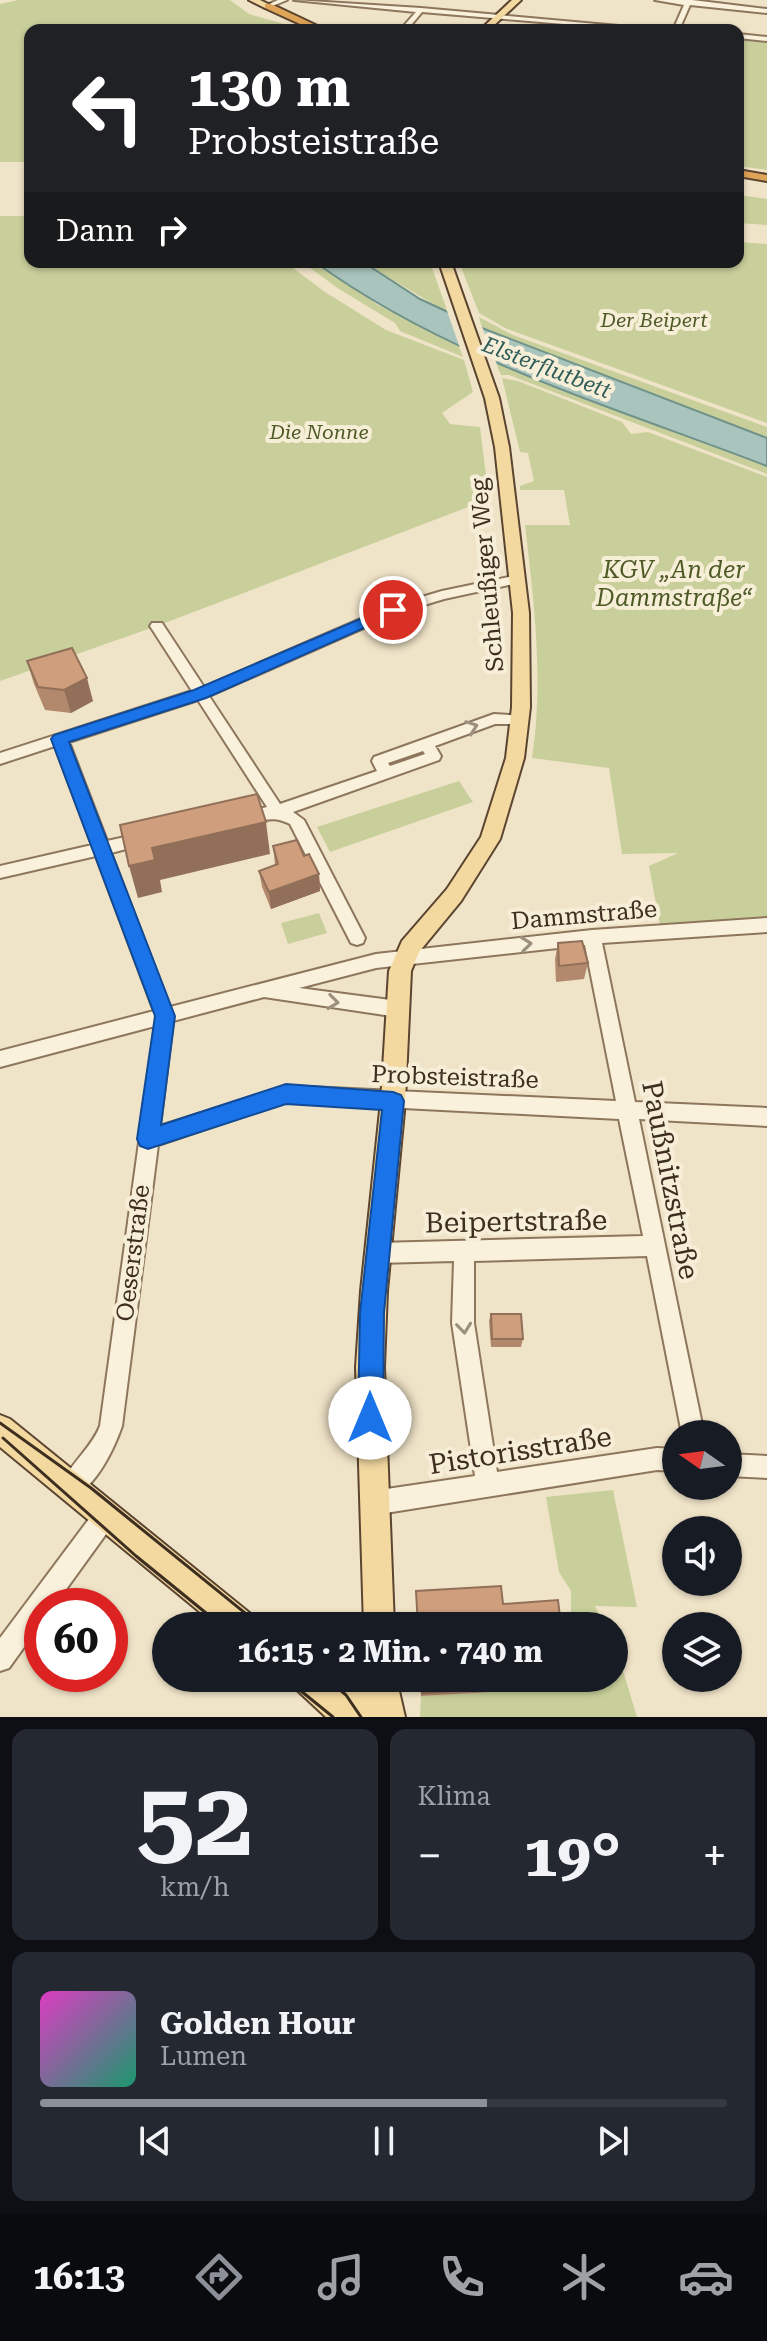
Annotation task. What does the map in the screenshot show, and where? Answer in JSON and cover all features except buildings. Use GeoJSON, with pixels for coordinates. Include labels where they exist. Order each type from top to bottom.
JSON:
{"type":"FeatureCollection","features":[{"type":"Feature","properties":{"kind":"highway"},"geometry":{"type":"LineString","coordinates":[[268,6],[311,24]]}},
{"type":"Feature","properties":{"kind":"highway"},"geometry":{"type":"LineString","coordinates":[[744,172],[767,175]]}},
{"type":"Feature","properties":{"kind":"main road"},"geometry":{"type":"LineString","coordinates":[[253,0],[268,6]]}},
{"type":"Feature","properties":{"kind":"main road"},"geometry":{"type":"LineString","coordinates":[[488,23],[501,0]]}},
{"type":"Feature","properties":{"kind":"main road"},"geometry":{"type":"LineString","coordinates":[[488,23],[502,16],[517,0]]}},
{"type":"Feature","properties":{"kind":"main road","name":"Schleußiger Weg"},"geometry":{"type":"LineString","coordinates":[[405,956],[417,937],[462,885],[490,839],[505,796],[520,720],[522,665],[518,579],[502,447],[492,398],[447,268]]}},
{"type":"Feature","properties":{"kind":"main road"},"geometry":{"type":"LineString","coordinates":[[374,1612],[370,1367],[393,1101],[398,986],[405,956]]}},
{"type":"Feature","properties":{"kind":"main road"},"geometry":{"type":"LineString","coordinates":[[0,1429],[224,1612]]}},
{"type":"Feature","properties":{"kind":"main road"},"geometry":{"type":"LineString","coordinates":[[323,1692],[343,1710],[363,1692]]}},
{"type":"Feature","properties":{"kind":"main road"},"geometry":{"type":"LineString","coordinates":[[371,1717],[376,1692]]}},
{"type":"Feature","properties":{"kind":"main road"},"geometry":{"type":"LineString","coordinates":[[383,1692],[389,1717]]}},
{"type":"Feature","properties":{"kind":"street"},"geometry":{"type":"LineString","coordinates":[[268,6],[284,0]]}},
{"type":"Feature","properties":{"kind":"street"},"geometry":{"type":"LineString","coordinates":[[297,0],[421,10],[488,23]]}},
{"type":"Feature","properties":{"kind":"street"},"geometry":{"type":"LineString","coordinates":[[374,6],[380,0]]}},
{"type":"Feature","properties":{"kind":"street"},"geometry":{"type":"LineString","coordinates":[[658,0],[767,11]]}},
{"type":"Feature","properties":{"kind":"street"},"geometry":{"type":"LineString","coordinates":[[678,24],[688,1]]}},
{"type":"Feature","properties":{"kind":"street"},"geometry":{"type":"LineString","coordinates":[[408,24],[421,10]]}},
{"type":"Feature","properties":{"kind":"street"},"geometry":{"type":"LineString","coordinates":[[502,16],[592,24]]}},
{"type":"Feature","properties":{"kind":"street"},"geometry":{"type":"LineString","coordinates":[[744,36],[766,38],[767,27]]}},
{"type":"Feature","properties":{"kind":"street"},"geometry":{"type":"LineString","coordinates":[[0,759],[200,694],[393,610],[442,595],[518,579]]}},
{"type":"Feature","properties":{"kind":"street"},"geometry":{"type":"LineString","coordinates":[[157,626],[277,811],[296,820],[357,938]]}},
{"type":"Feature","properties":{"kind":"street"},"geometry":{"type":"LineString","coordinates":[[234,820],[277,811],[387,773],[379,761],[494,719],[520,720]]}},
{"type":"Feature","properties":{"kind":"street","name":"Oeserstraße"},"geometry":{"type":"LineString","coordinates":[[60,739],[165,1016],[111,1426],[103,1448],[72,1486]]}},
{"type":"Feature","properties":{"kind":"street"},"geometry":{"type":"LineString","coordinates":[[0,872],[161,835]]}},
{"type":"Feature","properties":{"kind":"street","name":"Dammstraße"},"geometry":{"type":"LineString","coordinates":[[0,1059],[405,956],[592,937],[767,925]]}},
{"type":"Feature","properties":{"kind":"street","name":"Paußnitzstraße"},"geometry":{"type":"LineString","coordinates":[[592,937],[690,1420]]}},
{"type":"Feature","properties":{"kind":"street"},"geometry":{"type":"LineString","coordinates":[[265,991],[398,1009]]}},
{"type":"Feature","properties":{"kind":"street","name":"Probsteistraße"},"geometry":{"type":"LineString","coordinates":[[148,1139],[286,1094],[767,1117]]}},
{"type":"Feature","properties":{"kind":"street","name":"Beipertstraße"},"geometry":{"type":"LineString","coordinates":[[378,1253],[655,1246]]}},
{"type":"Feature","properties":{"kind":"street"},"geometry":{"type":"LineString","coordinates":[[464,1250],[463,1323],[488,1485]]}},
{"type":"Feature","properties":{"kind":"street","name":"Pistorisstraße"},"geometry":{"type":"LineString","coordinates":[[373,1503],[662,1459]]}},
{"type":"Feature","properties":{"kind":"street"},"geometry":{"type":"LineString","coordinates":[[742,1466],[767,1467]]}},
{"type":"Feature","properties":{"kind":"street"},"geometry":{"type":"LineString","coordinates":[[0,1659],[106,1515]]}},
{"type":"Feature","properties":{"kind":"green space"},"geometry":{"type":"Polygon","coordinates":[[[18,0],[230,0],[249,14],[284,24],[24,24],[24,162],[0,162],[0,4],[18,0]]]}},
{"type":"Feature","properties":{"kind":"green space"},"geometry":{"type":"Polygon","coordinates":[[[744,39],[767,41],[767,170],[744,167],[744,39]]]}},
{"type":"Feature","properties":{"kind":"green space"},"geometry":{"type":"Polygon","coordinates":[[[744,196],[767,199],[767,225],[744,223],[744,196]]]}},
{"type":"Feature","properties":{"kind":"green space","name":"Die Nonne"},"geometry":{"type":"Polygon","coordinates":[[[0,216],[24,216],[24,268],[293,268],[386,330],[464,360],[473,392],[442,413],[450,424],[480,427],[489,499],[157,626],[0,681],[0,216]]]}},
{"type":"Feature","properties":{"kind":"green space","name":"Der Beipert"},"geometry":{"type":"Polygon","coordinates":[[[744,242],[767,244],[767,423],[507,329],[479,313],[461,268],[744,268],[744,242]]]}},
{"type":"Feature","properties":{"kind":"green space"},"geometry":{"type":"Polygon","coordinates":[[[310,268],[324,268],[378,305],[459,346],[463,357],[400,331],[395,323],[310,268]]]}},
{"type":"Feature","properties":{"kind":"green space"},"geometry":{"type":"Polygon","coordinates":[[[373,268],[432,268],[448,313],[373,268]]]}},
{"type":"Feature","properties":{"kind":"green space"},"geometry":{"type":"Polygon","coordinates":[[[479,317],[513,335],[767,427],[767,438],[482,328],[479,317]]]}},
{"type":"Feature","properties":{"kind":"green space"},"geometry":{"type":"Polygon","coordinates":[[[495,362],[767,466],[767,474],[509,375],[501,375],[495,362]]]}},
{"type":"Feature","properties":{"kind":"green space","name":"KGV „An der Dammstraße“"},"geometry":{"type":"Polygon","coordinates":[[[502,378],[518,381],[622,422],[631,434],[648,432],[767,477],[767,917],[660,925],[649,866],[678,853],[622,854],[609,768],[532,758],[537,671],[525,525],[570,525],[564,490],[520,490],[520,486],[534,481],[528,453],[520,452],[502,378]]]}},
{"type":"Feature","properties":{"kind":"green space"},"geometry":{"type":"Polygon","coordinates":[[[459,781],[473,802],[330,852],[317,827],[459,781]]]}},
{"type":"Feature","properties":{"kind":"green space"},"geometry":{"type":"Polygon","coordinates":[[[319,913],[327,933],[288,944],[281,923],[319,913]]]}},
{"type":"Feature","properties":{"kind":"green space"},"geometry":{"type":"Polygon","coordinates":[[[613,1490],[637,1607],[595,1606],[598,1612],[571,1612],[571,1591],[559,1572],[546,1497],[613,1490]]]}},
{"type":"Feature","properties":{"kind":"green space"},"geometry":{"type":"Polygon","coordinates":[[[628,1687],[637,1717],[420,1717],[421,1696],[492,1692],[628,1692],[628,1687]]]}},
{"type":"Feature","properties":{"kind":"water","name":"Elsterflutbett"},"geometry":{"type":"Polygon","coordinates":[[[324,268],[372,268],[420,299],[482,328],[767,438],[767,466],[476,354],[366,296],[324,268]]]}},
{"type":"Feature","properties":{"kind":"pier"},"geometry":{"type":"Polygon","coordinates":[[[446,308],[481,324],[498,367],[461,351],[446,308]]]}},
{"type":"Feature","properties":{"kind":"tram line"},"geometry":{"type":"LineString","coordinates":[[0,1423],[91,1488],[244,1612]]}},
{"type":"Feature","properties":{"kind":"tram line"},"geometry":{"type":"LineString","coordinates":[[3,1438],[136,1556],[205,1612]]}},
{"type":"Feature","properties":{"kind":"tram line"},"geometry":{"type":"LineString","coordinates":[[302,1692],[333,1717]]}},
{"type":"Feature","properties":{"kind":"tram line"},"geometry":{"type":"LineString","coordinates":[[342,1692],[361,1717]]}},
{"type":"Feature","properties":{"kind":"route"},"geometry":{"type":"LineString","coordinates":[[370,1418],[372,1313],[393,1101],[286,1094],[148,1139],[165,1016],[60,739],[200,694],[393,610]]}}]}
